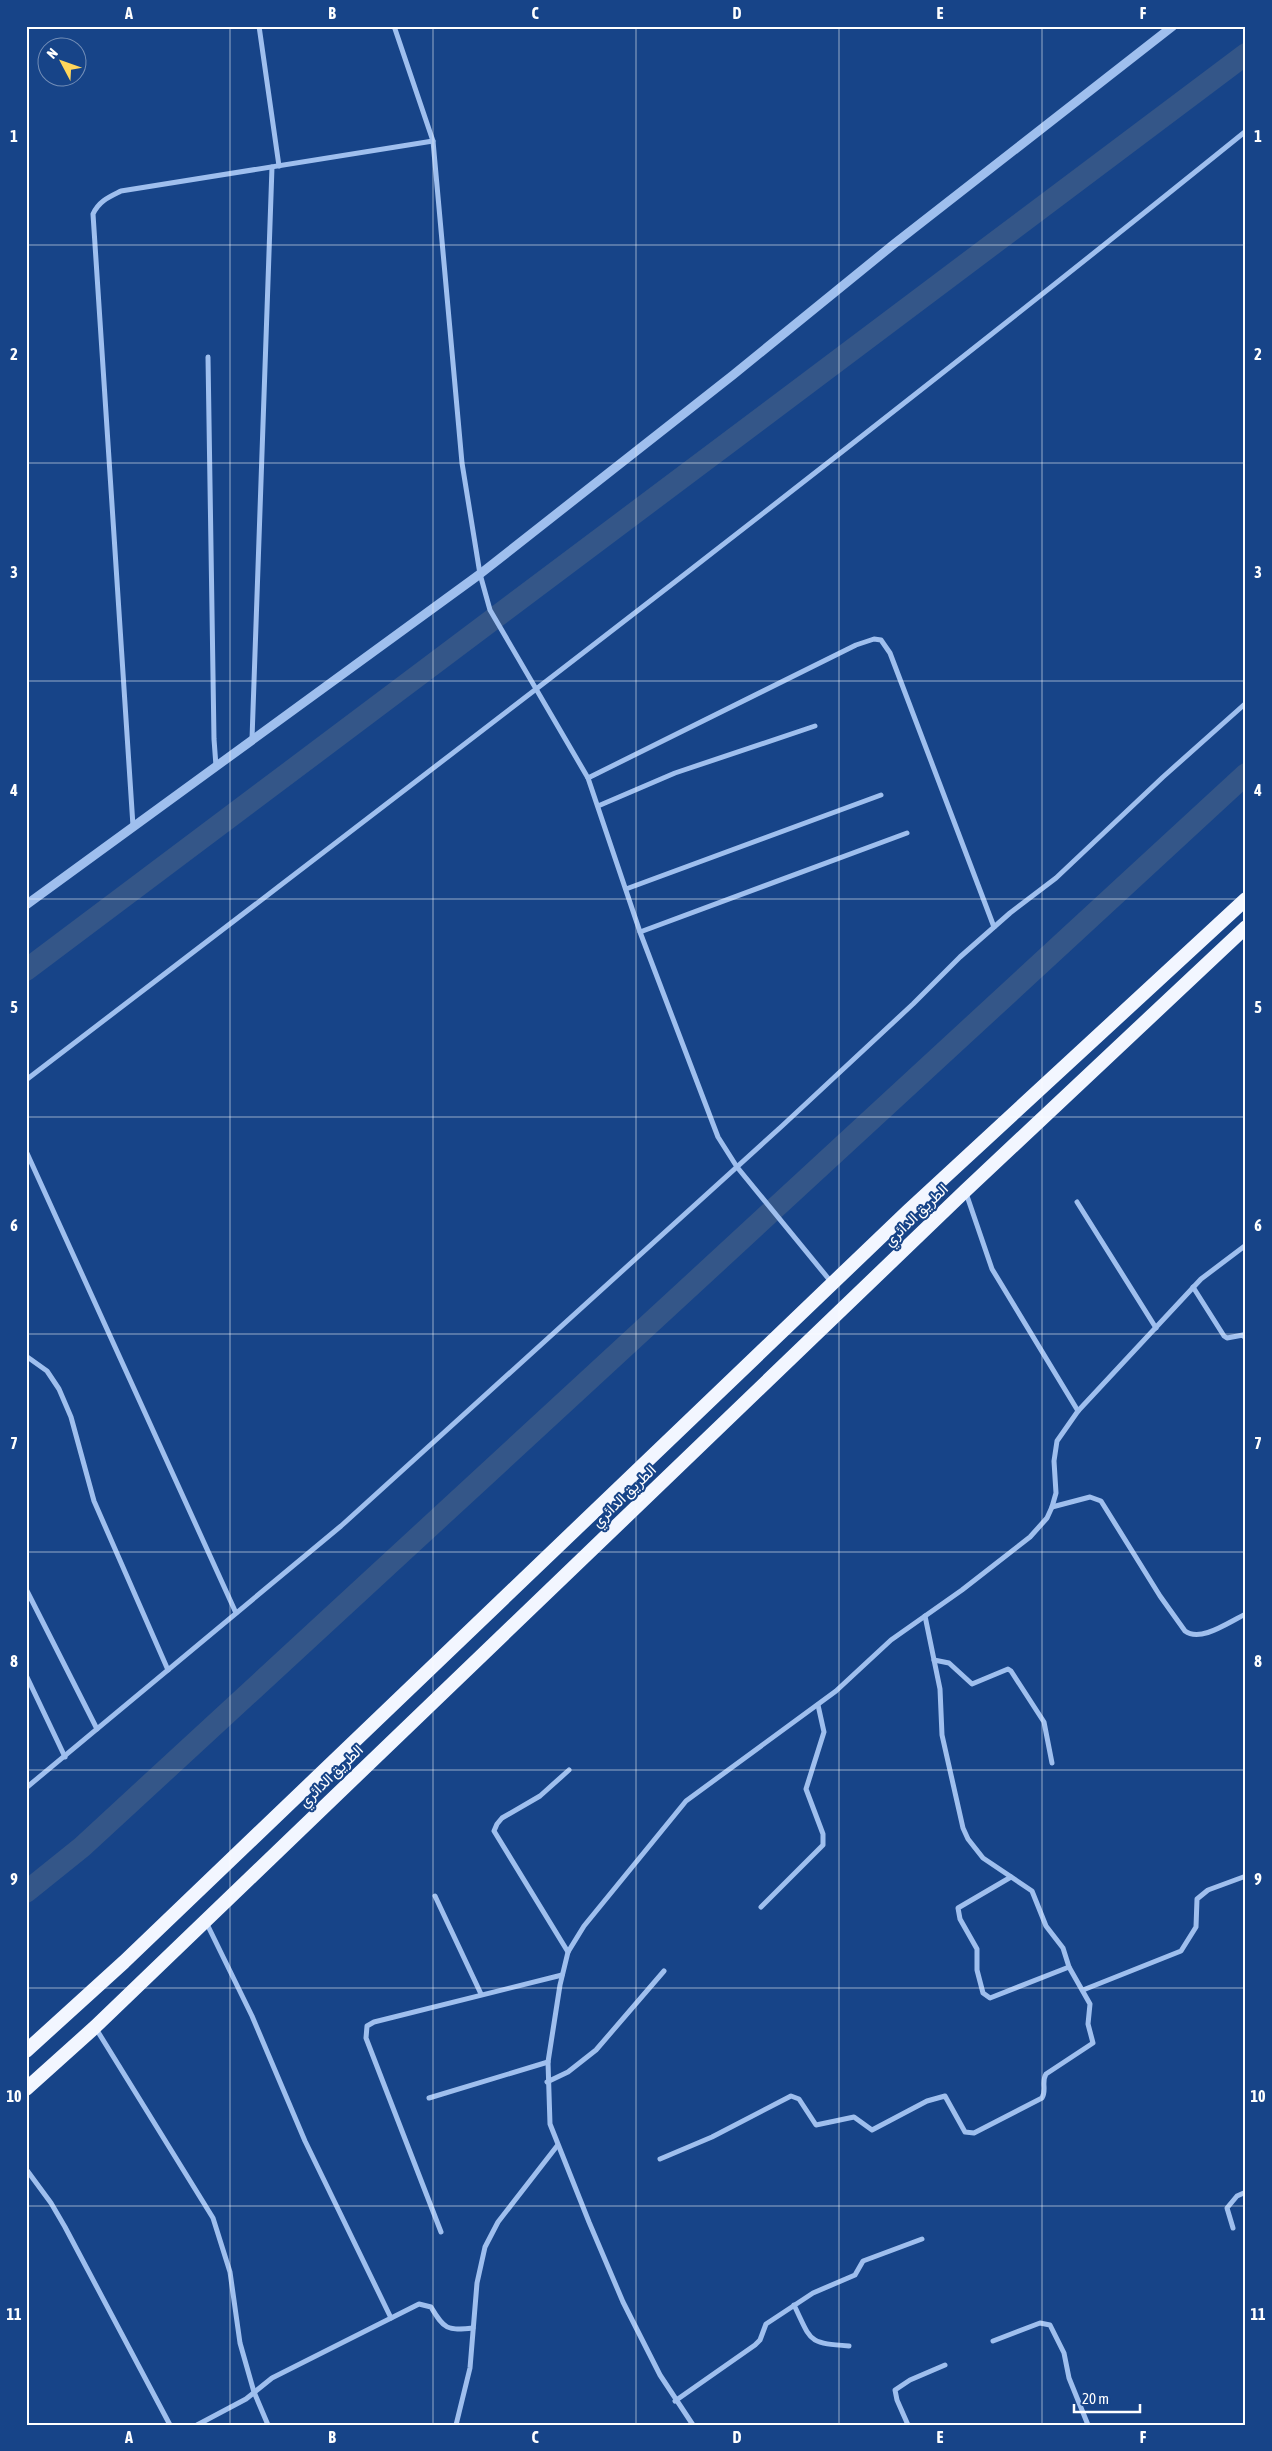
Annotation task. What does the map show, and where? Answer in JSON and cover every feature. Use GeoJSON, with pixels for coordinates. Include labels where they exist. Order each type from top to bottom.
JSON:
{"type":"FeatureCollection","features":[{"type":"Feature","properties":{"kind":"highway","name":"الطريق الدائري"},"geometry":{"type":"LineString","coordinates":[[26,2051],[144,1943],[923,1197],[1246,899]]}},
{"type":"Feature","properties":{"kind":"highway","name":"الطريق الدائري"},"geometry":{"type":"LineString","coordinates":[[26,2089],[95,2027],[206,1921],[965,1190],[1246,927]]}},
{"type":"Feature","properties":{"kind":"street"},"geometry":{"type":"LineString","coordinates":[[259,26],[279,166]]}},
{"type":"Feature","properties":{"kind":"street"},"geometry":{"type":"LineString","coordinates":[[394,26],[433,141],[462,463],[480,574],[490,610],[588,778],[640,932],[718,1137],[752,1187],[833,1284]]}},
{"type":"Feature","properties":{"kind":"street"},"geometry":{"type":"LineString","coordinates":[[26,905],[480,574],[725,381],[894,244],[1172,26]]}},
{"type":"Feature","properties":{"kind":"street"},"geometry":{"type":"LineString","coordinates":[[26,1080],[536,689],[1043,295],[1246,131]]}},
{"type":"Feature","properties":{"kind":"street"},"geometry":{"type":"LineString","coordinates":[[133,826],[93,214],[97,206],[107,198],[122,191],[433,141]]}},
{"type":"Feature","properties":{"kind":"street"},"geometry":{"type":"LineString","coordinates":[[252,739],[272,167]]}},
{"type":"Feature","properties":{"kind":"street"},"geometry":{"type":"LineString","coordinates":[[208,357],[216,766]]}},
{"type":"Feature","properties":{"kind":"street"},"geometry":{"type":"LineString","coordinates":[[588,778],[856,645],[874,639],[881,640],[890,653],[994,927]]}},
{"type":"Feature","properties":{"kind":"street"},"geometry":{"type":"LineString","coordinates":[[26,1788],[340,1526],[737,1167],[994,927],[1056,878],[1163,776],[1246,703]]}},
{"type":"Feature","properties":{"kind":"street"},"geometry":{"type":"LineString","coordinates":[[598,806],[675,773],[815,726]]}},
{"type":"Feature","properties":{"kind":"street"},"geometry":{"type":"LineString","coordinates":[[626,889],[881,795]]}},
{"type":"Feature","properties":{"kind":"street"},"geometry":{"type":"LineString","coordinates":[[640,932],[907,832]]}},
{"type":"Feature","properties":{"kind":"street"},"geometry":{"type":"LineString","coordinates":[[26,1151],[236,1613]]}},
{"type":"Feature","properties":{"kind":"street"},"geometry":{"type":"LineString","coordinates":[[965,1190],[992,1269],[1078,1411]]}},
{"type":"Feature","properties":{"kind":"street"},"geometry":{"type":"LineString","coordinates":[[1077,1202],[1156,1328]]}},
{"type":"Feature","properties":{"kind":"street"},"geometry":{"type":"LineString","coordinates":[[692,2425],[660,2375],[623,2302],[557,2146],[550,2124],[547,2082],[548,2062],[562,1974],[568,1952],[584,1926],[686,1801],[847,1683],[885,1645],[1018,1548],[1041,1526],[1052,1507],[1056,1493],[1054,1460],[1057,1441],[1078,1411],[1192,1287],[1228,1257],[1246,1245]]}},
{"type":"Feature","properties":{"kind":"street"},"geometry":{"type":"LineString","coordinates":[[1192,1287],[1224,1336],[1227,1338],[1243,1335],[1246,1338]]}},
{"type":"Feature","properties":{"kind":"street"},"geometry":{"type":"LineString","coordinates":[[26,1356],[47,1371],[59,1389],[72,1417],[94,1501],[168,1670]]}},
{"type":"Feature","properties":{"kind":"street"},"geometry":{"type":"LineString","coordinates":[[1052,1507],[1090,1497],[1101,1501],[1160,1596],[1185,1631],[1190,1635],[1206,1632],[1246,1614]]}},
{"type":"Feature","properties":{"kind":"street"},"geometry":{"type":"LineString","coordinates":[[26,1589],[97,1729]]}},
{"type":"Feature","properties":{"kind":"street"},"geometry":{"type":"LineString","coordinates":[[660,2159],[712,2137],[791,2096],[798,2099],[816,2125],[854,2117],[872,2130],[927,2100],[945,2096],[965,2132],[974,2134],[1042,2098],[1044,2091],[1043,2078],[1046,2074],[1091,2046],[1094,2040],[1088,2024],[1091,2009],[1084,1990],[1070,1967],[1063,1948],[1046,1926],[1032,1891],[983,1858],[971,1844],[963,1828],[942,1735],[940,1689],[925,1616]]}},
{"type":"Feature","properties":{"kind":"street"},"geometry":{"type":"LineString","coordinates":[[934,1660],[949,1663],[972,1684],[1001,1670],[1012,1670],[1044,1722],[1052,1763]]}},
{"type":"Feature","properties":{"kind":"street"},"geometry":{"type":"LineString","coordinates":[[26,1676],[64,1757]]}},
{"type":"Feature","properties":{"kind":"street"},"geometry":{"type":"LineString","coordinates":[[762,1907],[823,1845],[823,1834],[806,1788],[823,1737],[823,1727],[818,1705]]}},
{"type":"Feature","properties":{"kind":"street"},"geometry":{"type":"LineString","coordinates":[[568,1770],[540,1796],[502,1818],[494,1831],[568,1952]]}},
{"type":"Feature","properties":{"kind":"street"},"geometry":{"type":"LineString","coordinates":[[1084,1990],[1181,1951],[1196,1927],[1196,1899],[1208,1890],[1246,1876]]}},
{"type":"Feature","properties":{"kind":"street"},"geometry":{"type":"LineString","coordinates":[[1010,1877],[958,1908],[960,1919],[977,1949],[977,1970],[983,1993],[990,1998],[1070,1967]]}},
{"type":"Feature","properties":{"kind":"street"},"geometry":{"type":"LineString","coordinates":[[434,1896],[481,1994]]}},
{"type":"Feature","properties":{"kind":"street"},"geometry":{"type":"LineString","coordinates":[[206,1921],[252,2016],[305,2140],[390,2318]]}},
{"type":"Feature","properties":{"kind":"street"},"geometry":{"type":"LineString","coordinates":[[547,2082],[568,2072],[596,2050],[664,1971]]}},
{"type":"Feature","properties":{"kind":"street"},"geometry":{"type":"LineString","coordinates":[[441,2232],[366,2038],[365,2031],[367,2026],[374,2022],[562,1974]]}},
{"type":"Feature","properties":{"kind":"street"},"geometry":{"type":"LineString","coordinates":[[95,2027],[213,2218],[230,2272],[236,2324],[254,2392],[268,2425]]}},
{"type":"Feature","properties":{"kind":"street"},"geometry":{"type":"LineString","coordinates":[[429,2098],[548,2062]]}},
{"type":"Feature","properties":{"kind":"street"},"geometry":{"type":"LineString","coordinates":[[456,2425],[467,2387],[480,2264],[492,2232],[523,2188],[557,2146]]}},
{"type":"Feature","properties":{"kind":"street"},"geometry":{"type":"LineString","coordinates":[[26,2169],[65,2226],[170,2425]]}},
{"type":"Feature","properties":{"kind":"street"},"geometry":{"type":"LineString","coordinates":[[1233,2228],[1227,2208],[1237,2196],[1246,2192]]}},
{"type":"Feature","properties":{"kind":"street"},"geometry":{"type":"LineString","coordinates":[[675,2401],[755,2345],[760,2340],[766,2324],[794,2305],[813,2293],[854,2275],[863,2261],[922,2239]]}},
{"type":"Feature","properties":{"kind":"street"},"geometry":{"type":"LineString","coordinates":[[197,2425],[246,2399],[272,2378],[419,2304],[426,2304],[431,2307],[440,2324],[460,2329],[473,2328]]}},
{"type":"Feature","properties":{"kind":"street"},"geometry":{"type":"LineString","coordinates":[[794,2305],[813,2340],[820,2344],[849,2346]]}},
{"type":"Feature","properties":{"kind":"street"},"geometry":{"type":"LineString","coordinates":[[993,2341],[1040,2323],[1050,2326],[1064,2353],[1069,2378],[1088,2425]]}},
{"type":"Feature","properties":{"kind":"street"},"geometry":{"type":"LineString","coordinates":[[908,2425],[897,2400],[897,2388],[945,2365]]}},
{"type":"Feature","properties":{"kind":"waterway"},"geometry":{"type":"LineString","coordinates":[[26,970],[1246,54]]}},
{"type":"Feature","properties":{"kind":"waterway"},"geometry":{"type":"LineString","coordinates":[[26,1892],[82,1847],[1246,774]]}}]}
